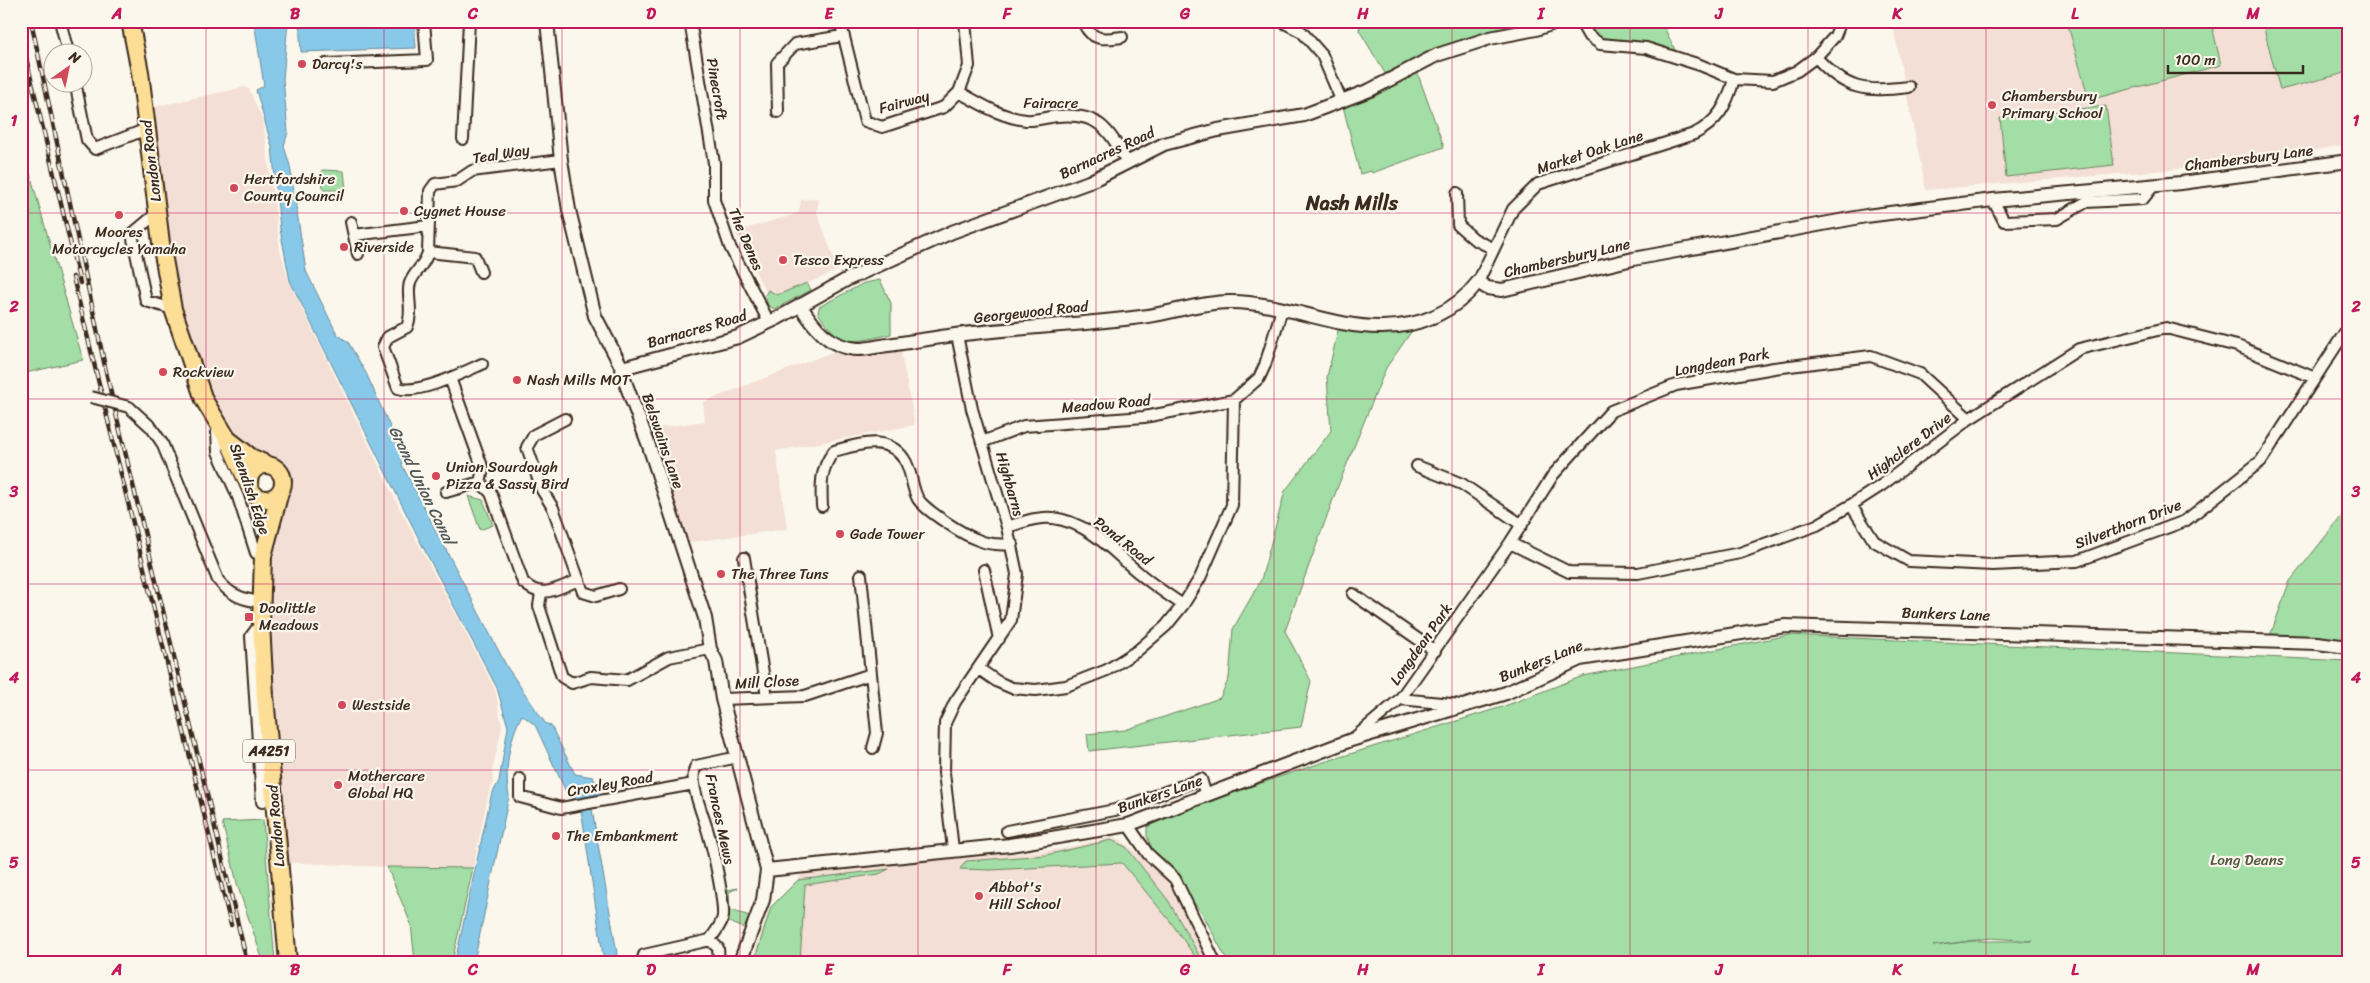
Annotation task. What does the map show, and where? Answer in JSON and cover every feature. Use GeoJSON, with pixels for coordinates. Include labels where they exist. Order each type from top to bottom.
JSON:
{"type":"FeatureCollection","features":[{"type":"Feature","properties":{"kind":"main road","name":"London Road"},"geometry":{"type":"LineString","coordinates":[[130,21],[140,72],[157,213],[173,309],[204,400],[223,432],[262,508],[265,548],[261,623],[265,696],[288,962]]}},
{"type":"Feature","properties":{"kind":"main road","name":"London Road"},"geometry":{"type":"LineString","coordinates":[[223,432],[250,457],[268,465]]}},
{"type":"Feature","properties":{"kind":"main road"},"geometry":{"type":"LineString","coordinates":[[268,465],[254,470],[249,478],[252,491],[267,500],[276,497],[280,492]]}},
{"type":"Feature","properties":{"kind":"main road","name":"A4251"},"geometry":{"type":"LineString","coordinates":[[268,465],[274,466],[282,476],[284,483],[280,492]]}},
{"type":"Feature","properties":{"kind":"main road","name":"London Road"},"geometry":{"type":"LineString","coordinates":[[265,548],[280,492]]}},
{"type":"Feature","properties":{"kind":"street"},"geometry":{"type":"LineString","coordinates":[[60,21],[65,42]]}},
{"type":"Feature","properties":{"kind":"street"},"geometry":{"type":"LineString","coordinates":[[326,64],[428,60],[424,21]]}},
{"type":"Feature","properties":{"kind":"street"},"geometry":{"type":"LineString","coordinates":[[463,139],[469,21]]}},
{"type":"Feature","properties":{"kind":"street","name":"Belswains Lane"},"geometry":{"type":"LineString","coordinates":[[547,21],[561,160],[569,210],[595,316],[622,368],[624,379],[648,443],[705,618],[710,649],[716,662],[722,700],[767,870]]}},
{"type":"Feature","properties":{"kind":"street","name":"Pinecroft"},"geometry":{"type":"LineString","coordinates":[[690,21],[714,163]]}},
{"type":"Feature","properties":{"kind":"street","name":"Fairway"},"geometry":{"type":"LineString","coordinates":[[840,21],[842,36],[865,121],[882,128],[944,107],[959,92]]}},
{"type":"Feature","properties":{"kind":"street"},"geometry":{"type":"LineString","coordinates":[[959,92],[969,66],[965,21]]}},
{"type":"Feature","properties":{"kind":"street"},"geometry":{"type":"LineString","coordinates":[[1086,21],[1084,24],[1089,34],[1098,39],[1122,37]]}},
{"type":"Feature","properties":{"kind":"street"},"geometry":{"type":"LineString","coordinates":[[1281,21],[1302,32],[1322,55],[1342,102]]}},
{"type":"Feature","properties":{"kind":"street","name":"Barnacres Road"},"geometry":{"type":"LineString","coordinates":[[622,368],[738,337],[800,306],[836,285],[952,232],[1089,182],[1164,144],[1218,130],[1304,115],[1370,90],[1436,55],[1490,38],[1536,29],[1560,21]]}},
{"type":"Feature","properties":{"kind":"street"},"geometry":{"type":"LineString","coordinates":[[1580,21],[1588,35],[1600,44],[1646,48],[1700,65],[1734,79],[1773,80],[1797,71],[1816,57],[1835,36],[1841,21]]}},
{"type":"Feature","properties":{"kind":"street"},"geometry":{"type":"LineString","coordinates":[[778,112],[777,63],[795,44],[842,36]]}},
{"type":"Feature","properties":{"kind":"street"},"geometry":{"type":"LineString","coordinates":[[1816,57],[1842,82],[1864,89],[1882,90],[1909,87]]}},
{"type":"Feature","properties":{"kind":"street","name":"Market Oak Lane"},"geometry":{"type":"LineString","coordinates":[[1478,282],[1492,248],[1513,209],[1538,184],[1688,136],[1707,127],[1725,107],[1734,79]]}},
{"type":"Feature","properties":{"kind":"street"},"geometry":{"type":"LineString","coordinates":[[77,92],[87,140],[96,149],[147,130]]}},
{"type":"Feature","properties":{"kind":"street","name":"Fairacre"},"geometry":{"type":"LineString","coordinates":[[959,92],[998,114],[1028,120],[1076,115],[1092,120],[1110,132],[1128,162]]}},
{"type":"Feature","properties":{"kind":"street","name":"Teal Way"},"geometry":{"type":"LineString","coordinates":[[450,378],[407,391],[398,388],[383,347],[388,337],[407,327],[412,317],[409,284],[426,261],[430,191],[435,184],[457,181],[472,171],[561,160]]}},
{"type":"Feature","properties":{"kind":"street","name":"Chambersbury Lane"},"geometry":{"type":"LineString","coordinates":[[1478,282],[1487,288],[1502,290],[1632,259],[1866,216],[1993,200],[2154,185],[2349,161]]}},
{"type":"Feature","properties":{"kind":"street","name":"The Denes"},"geometry":{"type":"LineString","coordinates":[[714,163],[714,200],[730,247],[769,322]]}},
{"type":"Feature","properties":{"kind":"street"},"geometry":{"type":"LineString","coordinates":[[1993,200],[2004,221],[2057,219],[2086,202],[2144,199],[2154,185]]}},
{"type":"Feature","properties":{"kind":"street"},"geometry":{"type":"LineString","coordinates":[[1457,194],[1458,225],[1474,239],[1492,248]]}},
{"type":"Feature","properties":{"kind":"street"},"geometry":{"type":"LineString","coordinates":[[157,213],[132,234],[146,301],[173,309]]}},
{"type":"Feature","properties":{"kind":"street"},"geometry":{"type":"LineString","coordinates":[[351,222],[358,254]]}},
{"type":"Feature","properties":{"kind":"street"},"geometry":{"type":"LineString","coordinates":[[354,235],[428,226]]}},
{"type":"Feature","properties":{"kind":"street"},"geometry":{"type":"LineString","coordinates":[[428,252],[476,257],[481,272]]}},
{"type":"Feature","properties":{"kind":"street"},"geometry":{"type":"LineString","coordinates":[[953,849],[944,773],[946,724],[955,702],[979,669],[998,682],[1012,688],[1036,690],[1066,686],[1107,670],[1137,650],[1166,626],[1183,605],[1200,578],[1232,505],[1234,400],[1259,378],[1265,365],[1282,309],[1361,325],[1388,327],[1426,320],[1444,313],[1464,299],[1478,282]]}},
{"type":"Feature","properties":{"kind":"street","name":"Georgewood Road"},"geometry":{"type":"LineString","coordinates":[[800,306],[816,330],[835,343],[857,349],[956,335],[1142,317],[1213,303],[1246,303],[1282,309]]}},
{"type":"Feature","properties":{"kind":"street","name":"Silverthorn Drive"},"geometry":{"type":"LineString","coordinates":[[1851,505],[1874,541],[1909,560],[1993,565],[2077,561],[2185,521],[2261,461],[2349,326]]}},
{"type":"Feature","properties":{"kind":"street","name":"Highclere Drive"},"geometry":{"type":"LineString","coordinates":[[1510,543],[1569,572],[1638,573],[1740,553],[1817,524],[1851,505],[1882,485],[1969,419],[2079,349],[2166,328],[2237,346],[2315,378]]}},
{"type":"Feature","properties":{"kind":"street","name":"Highbarns"},"geometry":{"type":"LineString","coordinates":[[956,335],[972,409],[1012,544],[1017,574],[1011,620],[979,669]]}},
{"type":"Feature","properties":{"kind":"street","name":"Longdean Park"},"geometry":{"type":"LineString","coordinates":[[1351,740],[1400,699],[1522,526],[1554,475],[1611,411],[1676,385],[1774,368],[1871,356],[1920,374],[1969,419]]}},
{"type":"Feature","properties":{"kind":"street"},"geometry":{"type":"LineString","coordinates":[[480,482],[483,469],[450,378],[482,364]]}},
{"type":"Feature","properties":{"kind":"street"},"geometry":{"type":"LineString","coordinates":[[91,397],[129,407],[145,420],[162,443],[218,580],[228,592],[238,598],[262,602]]}},
{"type":"Feature","properties":{"kind":"street","name":"Meadow Road"},"geometry":{"type":"LineString","coordinates":[[982,442],[1024,426],[1144,417],[1234,400]]}},
{"type":"Feature","properties":{"kind":"street"},"geometry":{"type":"LineString","coordinates":[[565,419],[534,435],[527,447],[542,490],[553,508],[583,592],[596,596],[619,589]]}},
{"type":"Feature","properties":{"kind":"street","name":"Shendish Edge"},"geometry":{"type":"LineString","coordinates":[[223,432],[217,432],[218,452],[238,497],[256,553],[265,548]]}},
{"type":"Feature","properties":{"kind":"street"},"geometry":{"type":"LineString","coordinates":[[822,506],[821,479],[825,462],[834,451],[880,442],[894,449],[904,459],[918,499],[934,513],[977,540],[996,545],[1012,544]]}},
{"type":"Feature","properties":{"kind":"street"},"geometry":{"type":"LineString","coordinates":[[1417,466],[1462,484],[1522,526]]}},
{"type":"Feature","properties":{"kind":"street"},"geometry":{"type":"LineString","coordinates":[[446,492],[480,482]]}},
{"type":"Feature","properties":{"kind":"street"},"geometry":{"type":"LineString","coordinates":[[480,482],[491,493],[523,582],[536,592],[562,677],[572,683],[591,677],[627,680],[669,657],[710,649]]}},
{"type":"Feature","properties":{"kind":"street","name":"Pond Road"},"geometry":{"type":"LineString","coordinates":[[1007,527],[1034,519],[1052,518],[1085,528],[1099,537],[1144,577],[1183,605]]}},
{"type":"Feature","properties":{"kind":"street"},"geometry":{"type":"LineString","coordinates":[[744,558],[767,697]]}},
{"type":"Feature","properties":{"kind":"street"},"geometry":{"type":"LineString","coordinates":[[984,570],[1000,639]]}},
{"type":"Feature","properties":{"kind":"street"},"geometry":{"type":"LineString","coordinates":[[861,575],[877,733],[873,748]]}},
{"type":"Feature","properties":{"kind":"street"},"geometry":{"type":"LineString","coordinates":[[536,592],[580,580]]}},
{"type":"Feature","properties":{"kind":"street"},"geometry":{"type":"LineString","coordinates":[[1353,594],[1435,651]]}},
{"type":"Feature","properties":{"kind":"street"},"geometry":{"type":"LineString","coordinates":[[261,623],[251,636],[262,802]]}},
{"type":"Feature","properties":{"kind":"street","name":"Bunkers Lane"},"geometry":{"type":"LineString","coordinates":[[767,870],[1010,844],[1128,825],[1351,740],[1506,693],[1580,659],[1785,626],[2317,642],[2349,647]]}},
{"type":"Feature","properties":{"kind":"street","name":"Mill Close"},"geometry":{"type":"LineString","coordinates":[[722,700],[805,696],[871,674]]}},
{"type":"Feature","properties":{"kind":"street","name":"Longdean Park"},"geometry":{"type":"LineString","coordinates":[[1400,699],[1466,705]]}},
{"type":"Feature","properties":{"kind":"street","name":"Frances Mews"},"geometry":{"type":"LineString","coordinates":[[710,940],[723,916],[709,836],[694,784],[694,771],[696,766],[738,757]]}},
{"type":"Feature","properties":{"kind":"street","name":"Croxley Road"},"geometry":{"type":"LineString","coordinates":[[520,779],[520,797],[561,808],[694,784]]}},
{"type":"Feature","properties":{"kind":"street"},"geometry":{"type":"LineString","coordinates":[[1007,831],[1114,810],[1201,779],[1206,796]]}},
{"type":"Feature","properties":{"kind":"street"},"geometry":{"type":"LineString","coordinates":[[1128,825],[1148,854],[1174,879],[1215,962]]}},
{"type":"Feature","properties":{"kind":"street"},"geometry":{"type":"LineString","coordinates":[[740,962],[764,900],[767,870]]}},
{"type":"Feature","properties":{"kind":"street"},"geometry":{"type":"LineString","coordinates":[[642,962],[644,955],[710,940],[718,948],[719,962]]}},
{"type":"Feature","properties":{"kind":"shaded area"},"geometry":{"type":"Polygon","coordinates":[[[1892,21],[2349,21],[2349,144],[2238,164],[1926,190],[1892,21]]]}},
{"type":"Feature","properties":{"kind":"shaded area"},"geometry":{"type":"Polygon","coordinates":[[[245,87],[249,89],[263,121],[280,250],[289,282],[401,511],[495,689],[502,727],[492,772],[493,784],[490,786],[473,868],[387,867],[279,862],[265,696],[266,540],[260,498],[280,492],[284,483],[279,471],[227,438],[173,309],[144,109],[245,87]]]}},
{"type":"Feature","properties":{"kind":"shaded area"},"geometry":{"type":"Polygon","coordinates":[[[819,199],[817,212],[838,270],[770,300],[735,232],[799,213],[801,200],[819,199]]]}},
{"type":"Feature","properties":{"kind":"shaded area"},"geometry":{"type":"Polygon","coordinates":[[[900,348],[915,425],[776,451],[787,529],[685,543],[685,531],[679,527],[650,429],[705,421],[703,402],[835,351],[843,353],[900,348]]]}},
{"type":"Feature","properties":{"kind":"shaded area","name":"Abbot's Hill School"},"geometry":{"type":"Polygon","coordinates":[[[1113,837],[1119,839],[1140,854],[1163,877],[1182,903],[1214,962],[751,962],[771,906],[805,872],[934,855],[935,858],[948,859],[1061,849],[1113,837]]]}},
{"type":"Feature","properties":{"kind":"green space"},"geometry":{"type":"Polygon","coordinates":[[[1361,21],[1560,21],[1415,66],[1444,147],[1372,173],[1371,171],[1360,174],[1342,102],[1389,80],[1359,30],[1361,21]]]}},
{"type":"Feature","properties":{"kind":"green space"},"geometry":{"type":"Polygon","coordinates":[[[1580,21],[1661,21],[1679,58],[1600,44],[1580,21]]]}},
{"type":"Feature","properties":{"kind":"green space"},"geometry":{"type":"Polygon","coordinates":[[[2211,21],[2221,65],[2089,100],[2067,22],[2211,21]]]}},
{"type":"Feature","properties":{"kind":"green space"},"geometry":{"type":"Polygon","coordinates":[[[2262,21],[2349,21],[2349,72],[2280,90],[2262,21]]]}},
{"type":"Feature","properties":{"kind":"green space"},"geometry":{"type":"Polygon","coordinates":[[[2106,106],[2114,165],[2006,177],[2000,118],[2106,106]]]}},
{"type":"Feature","properties":{"kind":"green space"},"geometry":{"type":"Polygon","coordinates":[[[21,142],[83,360],[21,374],[21,142]]]}},
{"type":"Feature","properties":{"kind":"green space"},"geometry":{"type":"Polygon","coordinates":[[[322,170],[344,171],[346,190],[323,190],[322,170]]]}},
{"type":"Feature","properties":{"kind":"green space"},"geometry":{"type":"Polygon","coordinates":[[[880,280],[891,303],[891,334],[857,341],[849,340],[834,332],[818,313],[819,307],[864,283],[880,280]]]}},
{"type":"Feature","properties":{"kind":"green space"},"geometry":{"type":"Polygon","coordinates":[[[807,283],[811,290],[775,309],[768,306],[765,295],[768,290],[777,295],[807,283]]]}},
{"type":"Feature","properties":{"kind":"green space"},"geometry":{"type":"Polygon","coordinates":[[[1341,318],[1416,325],[1386,368],[1338,486],[1285,631],[1311,681],[1301,727],[1089,751],[1087,734],[1125,730],[1220,698],[1229,678],[1233,629],[1261,580],[1285,491],[1331,431],[1327,377],[1341,318]]]}},
{"type":"Feature","properties":{"kind":"green space"},"geometry":{"type":"Polygon","coordinates":[[[468,496],[483,500],[493,525],[480,530],[468,496]]]}},
{"type":"Feature","properties":{"kind":"green space"},"geometry":{"type":"Polygon","coordinates":[[[2349,507],[2349,647],[2270,636],[2290,581],[2349,507]]]}},
{"type":"Feature","properties":{"kind":"green space","name":"Long Deans"},"geometry":{"type":"Polygon","coordinates":[[[1789,635],[2349,661],[2349,962],[1857,962],[1859,959],[1856,962],[1228,962],[1202,913],[1152,849],[1147,836],[1147,827],[1184,809],[1324,762],[1502,707],[1583,676],[1789,635]],[[1991,938],[1933,946],[1972,941],[2033,941],[1991,938]]]}},
{"type":"Feature","properties":{"kind":"green space"},"geometry":{"type":"Polygon","coordinates":[[[263,820],[275,962],[264,962],[261,955],[238,887],[222,822],[263,820]]]}},
{"type":"Feature","properties":{"kind":"green space"},"geometry":{"type":"Polygon","coordinates":[[[1111,840],[1126,847],[1168,900],[1203,962],[1199,962],[1170,921],[1122,863],[991,870],[960,869],[966,861],[1046,855],[1111,840]]]}},
{"type":"Feature","properties":{"kind":"green space"},"geometry":{"type":"Polygon","coordinates":[[[387,867],[473,868],[452,962],[415,962],[411,924],[387,867]]]}},
{"type":"Feature","properties":{"kind":"green space"},"geometry":{"type":"Polygon","coordinates":[[[889,869],[879,874],[805,885],[800,962],[754,962],[771,907],[798,880],[889,869]]]}},
{"type":"Feature","properties":{"kind":"green space"},"geometry":{"type":"Polygon","coordinates":[[[738,888],[729,892],[730,910],[750,916],[744,928],[729,922],[728,893],[722,891],[738,888]]]}},
{"type":"Feature","properties":{"kind":"water"},"geometry":{"type":"Polygon","coordinates":[[[254,21],[288,21],[283,79],[288,132],[284,146],[290,166],[306,271],[337,334],[348,342],[366,373],[403,456],[402,465],[507,667],[545,723],[551,726],[575,774],[593,777],[601,793],[590,798],[617,953],[615,962],[604,962],[580,802],[568,796],[535,725],[522,715],[511,744],[507,765],[509,796],[474,962],[455,962],[491,796],[499,781],[508,727],[497,688],[425,551],[290,281],[280,229],[272,147],[256,90],[264,86],[254,21]]]}},
{"type":"Feature","properties":{"kind":"water"},"geometry":{"type":"Polygon","coordinates":[[[299,21],[414,21],[416,48],[301,52],[299,21]]]}},
{"type":"Feature","properties":{"kind":"railway"},"geometry":{"type":"LineString","coordinates":[[31,21],[107,376],[247,962]]}},
{"type":"Feature","properties":{"kind":"railway"},"geometry":{"type":"LineString","coordinates":[[21,37],[80,283]]}},
{"type":"Feature","properties":{"kind":"railway"},"geometry":{"type":"LineString","coordinates":[[73,277],[231,925]]}},
{"type":"Feature","properties":{"kind":"place","name":"Darcy's"},"geometry":{"type":"Point","coordinates":[302,64]}},
{"type":"Feature","properties":{"kind":"place","name":"Chambersbury Primary School"},"geometry":{"type":"Point","coordinates":[1992,105]}},
{"type":"Feature","properties":{"kind":"place","name":"Hertfordshire County Council"},"geometry":{"type":"Point","coordinates":[234,188]}},
{"type":"Feature","properties":{"kind":"place","name":"Cygnet House"},"geometry":{"type":"Point","coordinates":[404,211]}},
{"type":"Feature","properties":{"kind":"place","name":"Moores Motorcycles Yamaha"},"geometry":{"type":"Point","coordinates":[119,215]}},
{"type":"Feature","properties":{"kind":"place","name":"Riverside"},"geometry":{"type":"Point","coordinates":[344,247]}},
{"type":"Feature","properties":{"kind":"place","name":"Tesco Express"},"geometry":{"type":"Point","coordinates":[783,260]}},
{"type":"Feature","properties":{"kind":"place","name":"Rockview"},"geometry":{"type":"Point","coordinates":[163,372]}},
{"type":"Feature","properties":{"kind":"place","name":"Nash Mills MOT"},"geometry":{"type":"Point","coordinates":[517,380]}},
{"type":"Feature","properties":{"kind":"place","name":"Union Sourdough Pizza & Sassy Bird"},"geometry":{"type":"Point","coordinates":[436,476]}},
{"type":"Feature","properties":{"kind":"place","name":"Gade Tower"},"geometry":{"type":"Point","coordinates":[840,534]}},
{"type":"Feature","properties":{"kind":"place","name":"The Three Tuns"},"geometry":{"type":"Point","coordinates":[721,574]}},
{"type":"Feature","properties":{"kind":"place","name":"Doolittle Meadows"},"geometry":{"type":"Point","coordinates":[249,617]}},
{"type":"Feature","properties":{"kind":"place","name":"Westside"},"geometry":{"type":"Point","coordinates":[342,705]}},
{"type":"Feature","properties":{"kind":"place","name":"Mothercare Global HQ"},"geometry":{"type":"Point","coordinates":[338,785]}},
{"type":"Feature","properties":{"kind":"place","name":"The Embankment"},"geometry":{"type":"Point","coordinates":[556,836]}},
{"type":"Feature","properties":{"kind":"place","name":"Abbot's Hill School"},"geometry":{"type":"Point","coordinates":[979,896]}},
{"type":"Feature","properties":{"kind":"district","name":"Nash Mills"},"geometry":{"type":"Point","coordinates":[1352,203]}},
{"type":"Feature","properties":{"kind":"water label","name":"Grand Union Canal"},"geometry":{"type":"Point","coordinates":[422,485]}}]}
